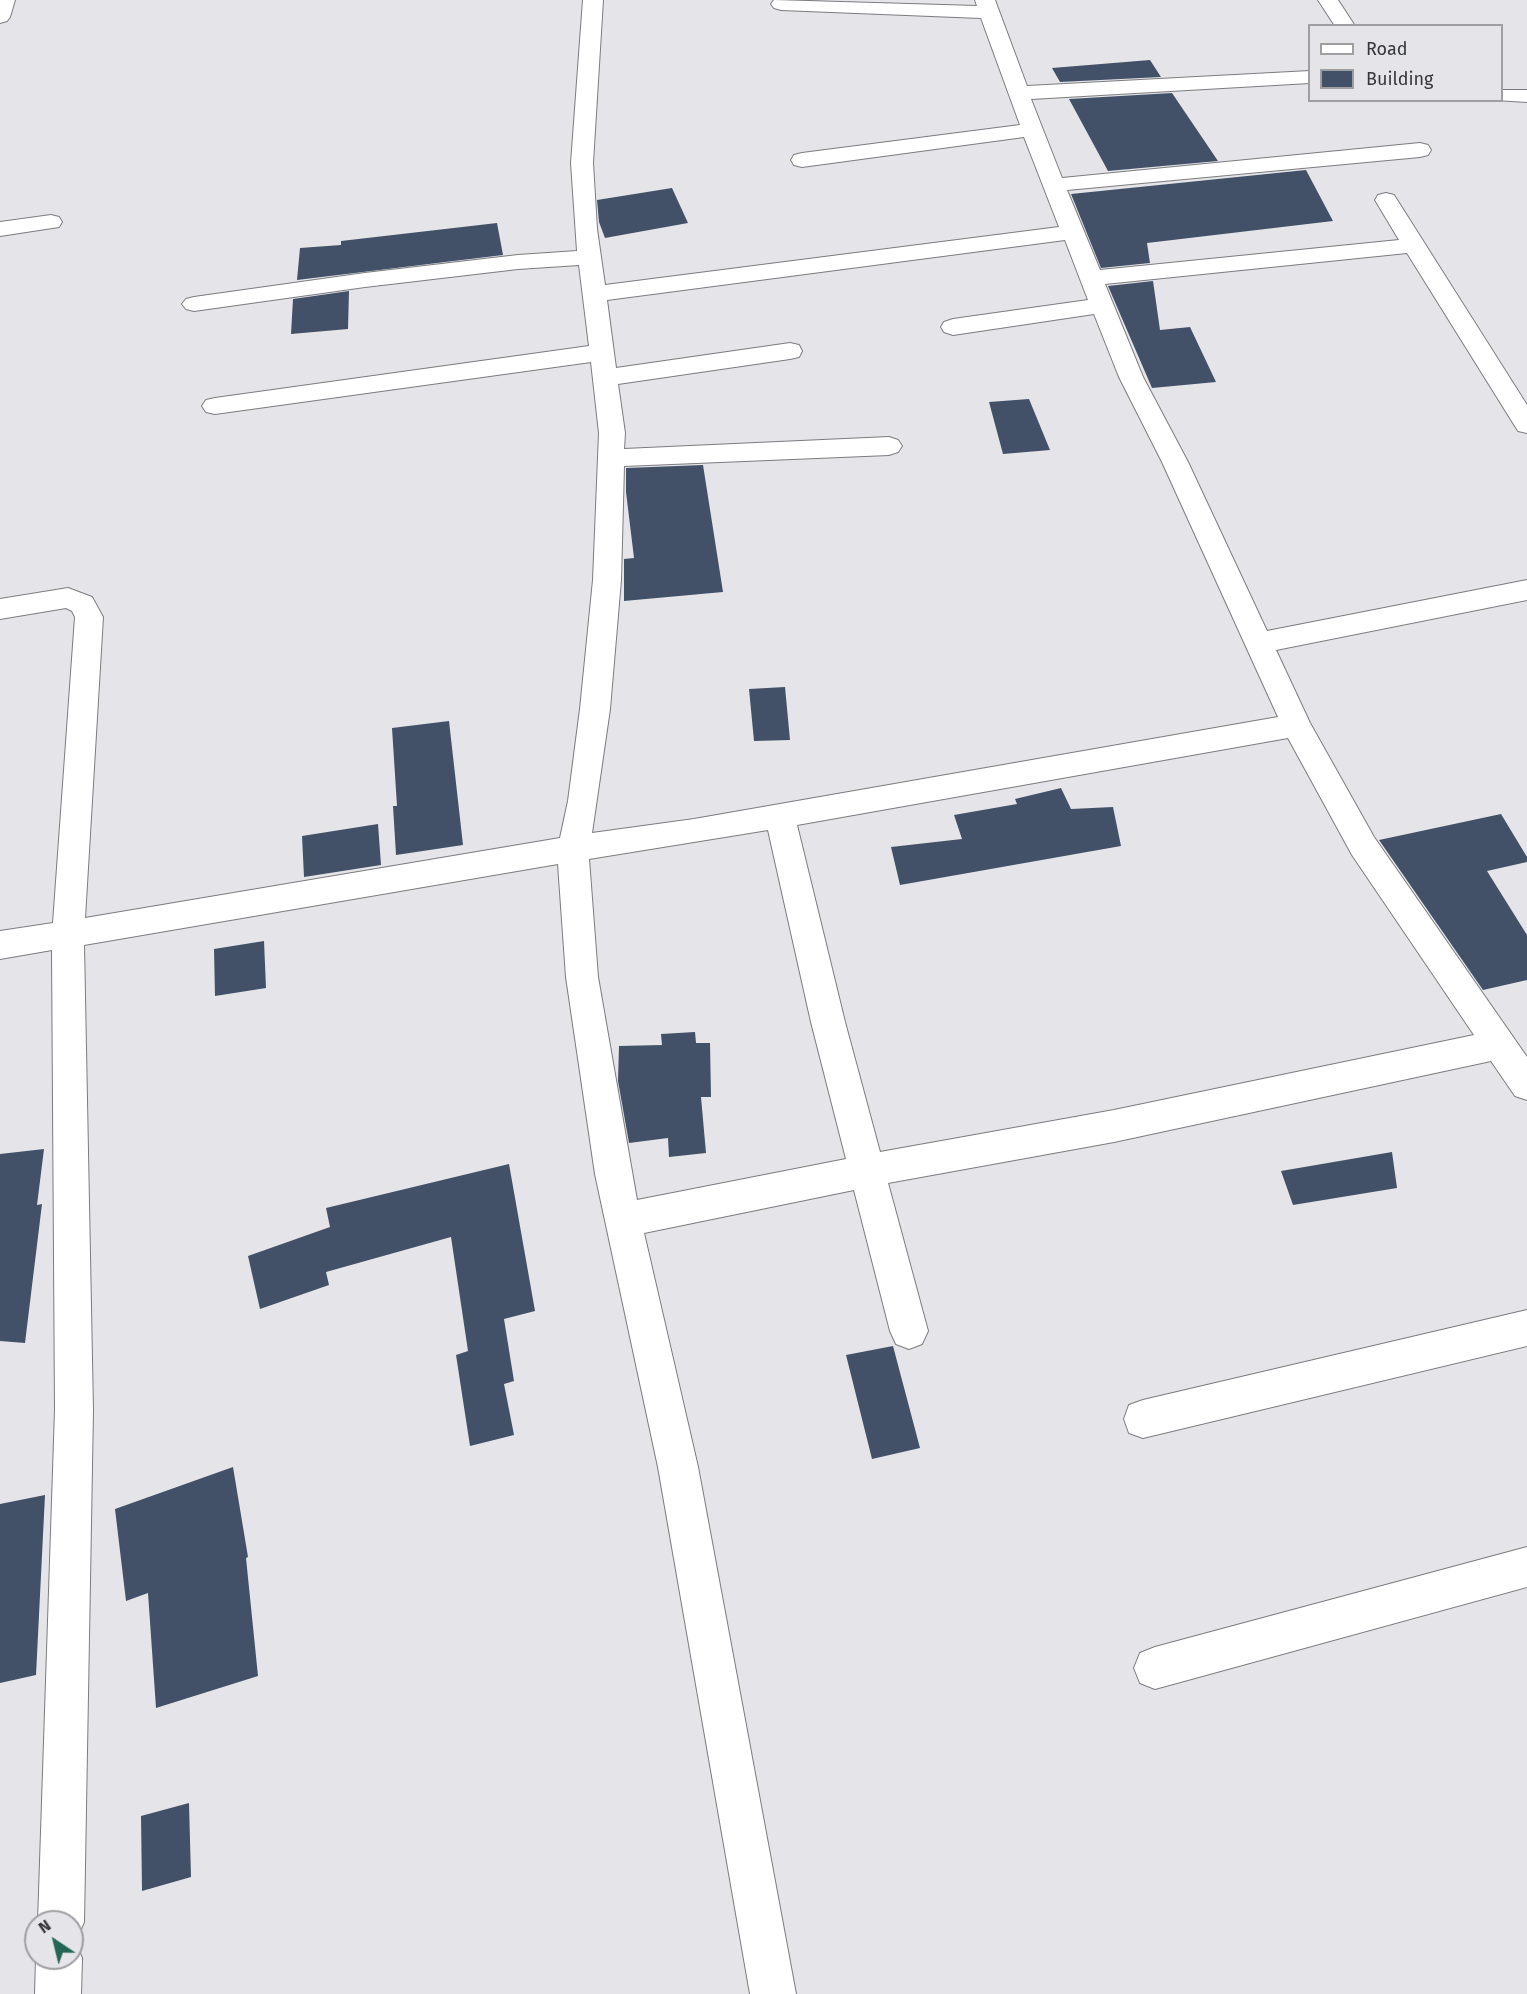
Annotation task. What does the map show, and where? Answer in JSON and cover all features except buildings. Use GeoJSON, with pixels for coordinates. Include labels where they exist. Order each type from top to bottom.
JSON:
{"type":"FeatureCollection","features":[{"type":"Feature","properties":{"kind":"street"},"geometry":{"type":"LineString","coordinates":[[0,17],[5,0]]}},
{"type":"Feature","properties":{"kind":"street"},"geometry":{"type":"LineString","coordinates":[[592,0],[582,163],[589,257],[612,433],[607,580],[595,709],[583,801],[573,851],[582,977],[613,1173],[678,1467],[773,1994]]}},
{"type":"Feature","properties":{"kind":"street"},"geometry":{"type":"LineString","coordinates":[[1328,0],[1344,24]]}},
{"type":"Feature","properties":{"kind":"street"},"geometry":{"type":"LineString","coordinates":[[781,4],[987,6],[1017,93],[1131,377],[1174,462],[1296,725],[1363,846],[1527,1085]]}},
{"type":"Feature","properties":{"kind":"street"},"geometry":{"type":"LineString","coordinates":[[1017,93],[1308,77]]}},
{"type":"Feature","properties":{"kind":"street"},"geometry":{"type":"LineString","coordinates":[[1503,96],[1527,96]]}},
{"type":"Feature","properties":{"kind":"street"},"geometry":{"type":"LineString","coordinates":[[802,160],[1032,130]]}},
{"type":"Feature","properties":{"kind":"street"},"geometry":{"type":"LineString","coordinates":[[1053,185],[1420,150]]}},
{"type":"Feature","properties":{"kind":"street"},"geometry":{"type":"LineString","coordinates":[[1386,200],[1527,425]]}},
{"type":"Feature","properties":{"kind":"street"},"geometry":{"type":"LineString","coordinates":[[0,229],[51,222]]}},
{"type":"Feature","properties":{"kind":"street"},"geometry":{"type":"LineString","coordinates":[[594,294],[1073,232]]}},
{"type":"Feature","properties":{"kind":"street"},"geometry":{"type":"LineString","coordinates":[[1091,278],[1414,245]]}},
{"type":"Feature","properties":{"kind":"street"},"geometry":{"type":"LineString","coordinates":[[194,304],[388,277],[518,262],[589,257]]}},
{"type":"Feature","properties":{"kind":"street"},"geometry":{"type":"LineString","coordinates":[[953,327],[1102,305]]}},
{"type":"Feature","properties":{"kind":"street"},"geometry":{"type":"LineString","coordinates":[[215,406],[604,365],[790,351]]}},
{"type":"Feature","properties":{"kind":"street"},"geometry":{"type":"LineString","coordinates":[[611,458],[889,446]]}},
{"type":"Feature","properties":{"kind":"street"},"geometry":{"type":"LineString","coordinates":[[1258,643],[1527,590]]}},
{"type":"Feature","properties":{"kind":"street"},"geometry":{"type":"LineString","coordinates":[[0,609],[68,598],[82,604],[89,616],[68,934],[74,1410],[61,1910]]}},
{"type":"Feature","properties":{"kind":"street"},"geometry":{"type":"LineString","coordinates":[[0,945],[215,911],[497,860],[573,851],[780,816],[1296,725]]}},
{"type":"Feature","properties":{"kind":"street"},"geometry":{"type":"LineString","coordinates":[[780,816],[826,1011],[909,1331]]}},
{"type":"Feature","properties":{"kind":"street"},"geometry":{"type":"LineString","coordinates":[[623,1220],[867,1171],[1114,1126],[1500,1044]]}},
{"type":"Feature","properties":{"kind":"street"},"geometry":{"type":"LineString","coordinates":[[1143,1419],[1527,1328]]}},
{"type":"Feature","properties":{"kind":"street"},"geometry":{"type":"LineString","coordinates":[[1155,1668],[1527,1567]]}},
{"type":"Feature","properties":{"kind":"street"},"geometry":{"type":"LineString","coordinates":[[58,1994],[59,1970]]}}]}
